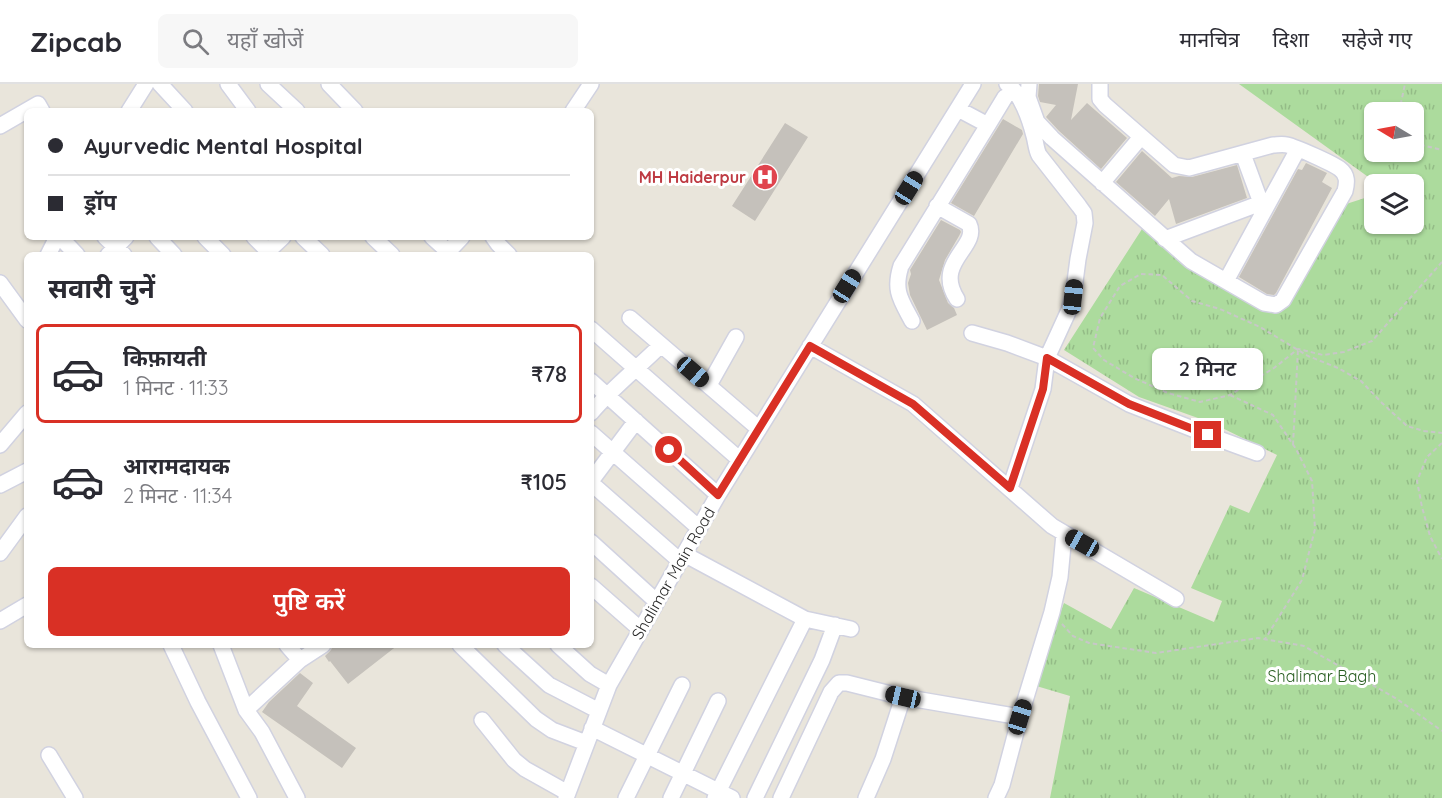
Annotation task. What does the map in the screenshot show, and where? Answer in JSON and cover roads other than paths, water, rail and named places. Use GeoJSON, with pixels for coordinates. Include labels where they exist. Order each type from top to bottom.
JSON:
{"type":"FeatureCollection","features":[{"type":"Feature","properties":{"kind":"street"},"geometry":{"type":"LineString","coordinates":[[131,108],[146,84]]}},
{"type":"Feature","properties":{"kind":"street"},"geometry":{"type":"LineString","coordinates":[[160,84],[182,108]]}},
{"type":"Feature","properties":{"kind":"street"},"geometry":{"type":"LineString","coordinates":[[228,84],[246,108]]}},
{"type":"Feature","properties":{"kind":"street"},"geometry":{"type":"LineString","coordinates":[[268,84],[294,108]]}},
{"type":"Feature","properties":{"kind":"street"},"geometry":{"type":"LineString","coordinates":[[329,84],[352,108]]}},
{"type":"Feature","properties":{"kind":"street"},"geometry":{"type":"LineString","coordinates":[[575,108],[591,84]]}},
{"type":"Feature","properties":{"kind":"street","name":"Shalimar Main Road"},"geometry":{"type":"LineString","coordinates":[[567,796],[609,685],[640,630],[718,495],[973,84]]}},
{"type":"Feature","properties":{"kind":"street"},"geometry":{"type":"LineString","coordinates":[[1029,84],[1028,97],[1037,122],[1165,239],[1191,261],[1264,303],[1276,304],[1283,300],[1345,191],[1346,176],[1341,170],[1288,145],[1273,145],[1182,168],[1174,165],[1105,105],[1100,99],[1100,84]]}},
{"type":"Feature","properties":{"kind":"street"},"geometry":{"type":"LineString","coordinates":[[912,321],[899,296],[897,285],[904,260],[988,125],[1006,91],[1012,87],[1021,102],[1039,155],[1084,213],[1085,224],[1073,297],[1047,358],[1043,389],[1010,488]]}},
{"type":"Feature","properties":{"kind":"street"},"geometry":{"type":"LineString","coordinates":[[958,109],[988,125]]}},
{"type":"Feature","properties":{"kind":"street"},"geometry":{"type":"LineString","coordinates":[[0,126],[24,112]]}},
{"type":"Feature","properties":{"kind":"street"},"geometry":{"type":"LineString","coordinates":[[1102,183],[1141,137]]}},
{"type":"Feature","properties":{"kind":"street"},"geometry":{"type":"LineString","coordinates":[[1226,281],[1265,202],[1298,148]]}},
{"type":"Feature","properties":{"kind":"street"},"geometry":{"type":"LineString","coordinates":[[1243,154],[1265,202]]}},
{"type":"Feature","properties":{"kind":"street"},"geometry":{"type":"LineString","coordinates":[[1165,239],[1265,202]]}},
{"type":"Feature","properties":{"kind":"street"},"geometry":{"type":"LineString","coordinates":[[937,206],[969,224],[971,228],[970,237],[949,277],[950,289],[957,299]]}},
{"type":"Feature","properties":{"kind":"street"},"geometry":{"type":"LineString","coordinates":[[61,240],[74,252]]}},
{"type":"Feature","properties":{"kind":"street"},"geometry":{"type":"LineString","coordinates":[[160,240],[171,252]]}},
{"type":"Feature","properties":{"kind":"street"},"geometry":{"type":"LineString","coordinates":[[209,240],[221,252]]}},
{"type":"Feature","properties":{"kind":"street"},"geometry":{"type":"LineString","coordinates":[[257,240],[266,252]]}},
{"type":"Feature","properties":{"kind":"street"},"geometry":{"type":"LineString","coordinates":[[270,252],[280,240]]}},
{"type":"Feature","properties":{"kind":"street"},"geometry":{"type":"LineString","coordinates":[[306,240],[319,252]]}},
{"type":"Feature","properties":{"kind":"street"},"geometry":{"type":"LineString","coordinates":[[376,240],[389,252]]}},
{"type":"Feature","properties":{"kind":"street"},"geometry":{"type":"LineString","coordinates":[[435,240],[446,252]]}},
{"type":"Feature","properties":{"kind":"street"},"geometry":{"type":"LineString","coordinates":[[450,252],[460,240]]}},
{"type":"Feature","properties":{"kind":"street"},"geometry":{"type":"LineString","coordinates":[[495,240],[506,252]]}},
{"type":"Feature","properties":{"kind":"street"},"geometry":{"type":"LineString","coordinates":[[0,283],[23,315]]}},
{"type":"Feature","properties":{"kind":"street"},"geometry":{"type":"LineString","coordinates":[[630,318],[759,429]]}},
{"type":"Feature","properties":{"kind":"street"},"geometry":{"type":"LineString","coordinates":[[594,332],[740,460]]}},
{"type":"Feature","properties":{"kind":"street"},"geometry":{"type":"LineString","coordinates":[[972,333],[1047,358],[1129,404],[1257,453]]}},
{"type":"Feature","properties":{"kind":"street"},"geometry":{"type":"LineString","coordinates":[[709,385],[736,337]]}},
{"type":"Feature","properties":{"kind":"street"},"geometry":{"type":"LineString","coordinates":[[594,409],[606,395],[662,345]]}},
{"type":"Feature","properties":{"kind":"street"},"geometry":{"type":"LineString","coordinates":[[810,346],[913,404],[1052,526],[1176,599]]}},
{"type":"Feature","properties":{"kind":"street"},"geometry":{"type":"LineString","coordinates":[[594,384],[718,495]]}},
{"type":"Feature","properties":{"kind":"street"},"geometry":{"type":"LineString","coordinates":[[0,445],[24,417]]}},
{"type":"Feature","properties":{"kind":"street"},"geometry":{"type":"LineString","coordinates":[[594,478],[636,421]]}},
{"type":"Feature","properties":{"kind":"street"},"geometry":{"type":"LineString","coordinates":[[594,436],[699,528]]}},
{"type":"Feature","properties":{"kind":"street"},"geometry":{"type":"LineString","coordinates":[[0,484],[24,472]]}},
{"type":"Feature","properties":{"kind":"street"},"geometry":{"type":"LineString","coordinates":[[594,484],[682,557],[805,619],[851,629]]}},
{"type":"Feature","properties":{"kind":"street"},"geometry":{"type":"LineString","coordinates":[[0,553],[24,520]]}},
{"type":"Feature","properties":{"kind":"street"},"geometry":{"type":"LineString","coordinates":[[996,798],[1002,785],[1043,644],[1060,577],[1065,534]]}},
{"type":"Feature","properties":{"kind":"street"},"geometry":{"type":"LineString","coordinates":[[594,545],[657,602]]}},
{"type":"Feature","properties":{"kind":"street"},"geometry":{"type":"LineString","coordinates":[[594,589],[640,630]]}},
{"type":"Feature","properties":{"kind":"street"},"geometry":{"type":"LineString","coordinates":[[0,621],[24,607]]}},
{"type":"Feature","properties":{"kind":"street"},"geometry":{"type":"LineString","coordinates":[[592,728],[683,773],[722,796],[805,619]]}},
{"type":"Feature","properties":{"kind":"street"},"geometry":{"type":"LineString","coordinates":[[755,798],[822,660],[835,625]]}},
{"type":"Feature","properties":{"kind":"street"},"geometry":{"type":"LineString","coordinates":[[172,648],[249,798]]}},
{"type":"Feature","properties":{"kind":"street"},"geometry":{"type":"LineString","coordinates":[[222,648],[246,710],[262,732],[297,798]]}},
{"type":"Feature","properties":{"kind":"street"},"geometry":{"type":"LineString","coordinates":[[290,648],[300,660]]}},
{"type":"Feature","properties":{"kind":"street"},"geometry":{"type":"LineString","coordinates":[[246,710],[300,660],[318,648]]}},
{"type":"Feature","properties":{"kind":"street"},"geometry":{"type":"LineString","coordinates":[[463,648],[536,719],[552,730],[586,743]]}},
{"type":"Feature","properties":{"kind":"street"},"geometry":{"type":"LineString","coordinates":[[508,648],[549,685],[599,711]]}},
{"type":"Feature","properties":{"kind":"street"},"geometry":{"type":"LineString","coordinates":[[561,648],[590,674],[609,685]]}},
{"type":"Feature","properties":{"kind":"street"},"geometry":{"type":"LineString","coordinates":[[781,798],[834,687],[839,683],[903,697],[1020,717]]}},
{"type":"Feature","properties":{"kind":"street"},"geometry":{"type":"LineString","coordinates":[[626,798],[682,685]]}},
{"type":"Feature","properties":{"kind":"street"},"geometry":{"type":"LineString","coordinates":[[866,798],[883,759],[903,697]]}},
{"type":"Feature","properties":{"kind":"street"},"geometry":{"type":"LineString","coordinates":[[671,798],[718,701]]}},
{"type":"Feature","properties":{"kind":"street"},"geometry":{"type":"LineString","coordinates":[[482,720],[514,760],[567,796]]}},
{"type":"Feature","properties":{"kind":"street"},"geometry":{"type":"LineString","coordinates":[[49,755],[75,798]]}},
{"type":"Feature","properties":{"kind":"place","name":"MH Haiderpur"},"geometry":{"type":"Point","coordinates":[765,177]}},
{"type":"Feature","properties":{"kind":"park label","name":"Shalimar Bagh"},"geometry":{"type":"Point","coordinates":[1322,676]}}]}
